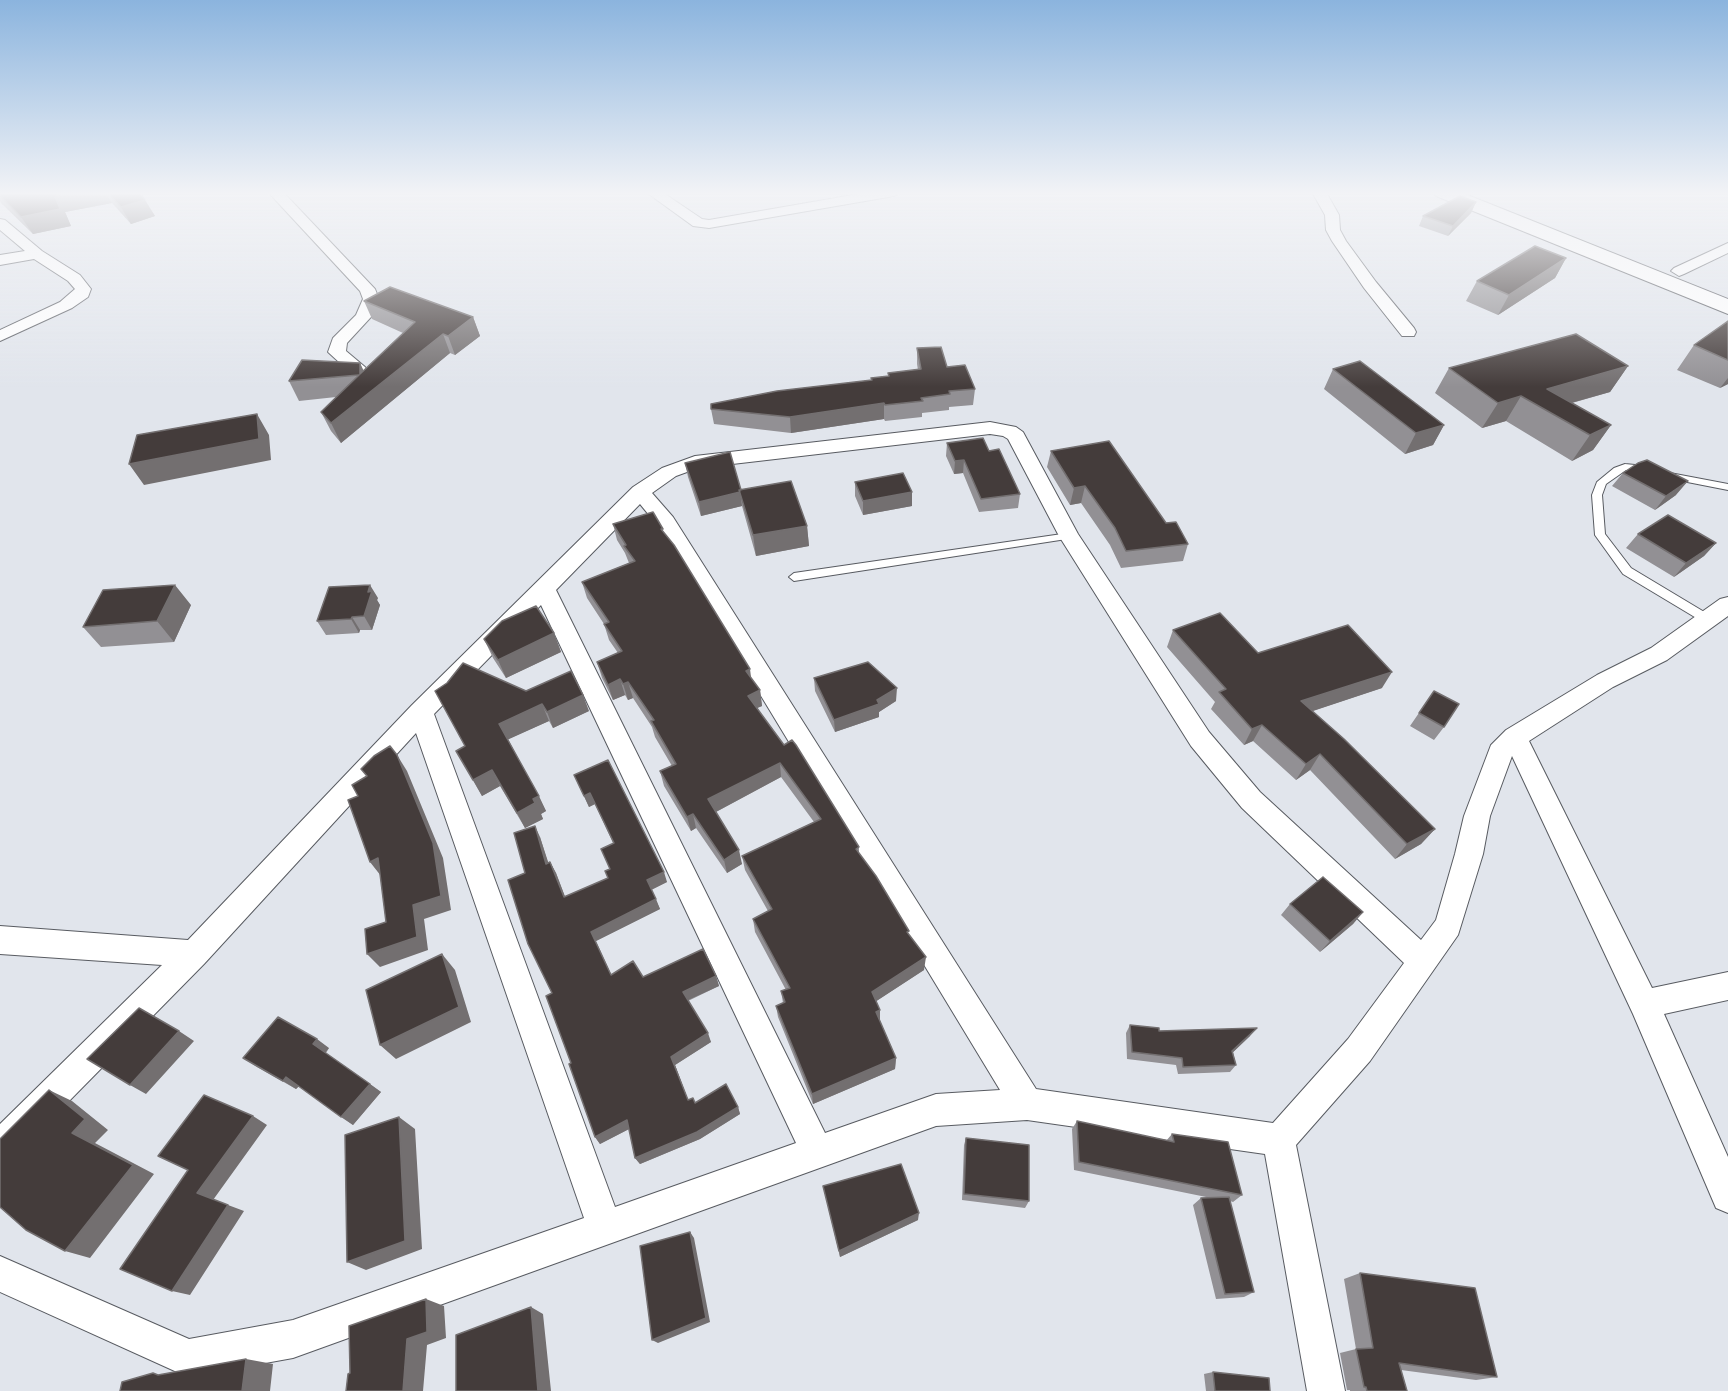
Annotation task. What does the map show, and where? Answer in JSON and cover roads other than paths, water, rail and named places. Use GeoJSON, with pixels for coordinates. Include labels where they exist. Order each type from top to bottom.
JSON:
{"type":"FeatureCollection","features":[{"type":"Feature","properties":{"kind":"highway"},"geometry":{"type":"LineString","coordinates":[[1604,257],[1728,307]]}},
{"type":"Feature","properties":{"kind":"highway"},"geometry":{"type":"LineString","coordinates":[[1643,257],[1728,291]]}},
{"type":"Feature","properties":{"kind":"street"},"geometry":{"type":"LineString","coordinates":[[0,260],[19,257]]}},
{"type":"Feature","properties":{"kind":"street"},"geometry":{"type":"LineString","coordinates":[[0,336],[66,305],[82,294],[83,289],[74,278],[41,257]]}},
{"type":"Feature","properties":{"kind":"street"},"geometry":{"type":"LineString","coordinates":[[337,257],[367,289],[371,299],[363,317],[339,342],[337,352],[359,370]]}},
{"type":"Feature","properties":{"kind":"street"},"geometry":{"type":"LineString","coordinates":[[1351,257],[1408,332]]}},
{"type":"Feature","properties":{"kind":"street"},"geometry":{"type":"LineString","coordinates":[[1679,271],[1708,257]]}},
{"type":"Feature","properties":{"kind":"street"},"geometry":{"type":"LineString","coordinates":[[0,1147],[194,954],[421,712],[640,492],[669,472],[695,462],[979,429],[1002,429],[1016,436],[1069,536],[1200,739],[1251,800],[1423,962]]}},
{"type":"Feature","properties":{"kind":"street"},"geometry":{"type":"LineString","coordinates":[[640,492],[666,522],[1027,1104]]}},
{"type":"Feature","properties":{"kind":"street"},"geometry":{"type":"LineString","coordinates":[[544,588],[817,1152]]}},
{"type":"Feature","properties":{"kind":"street"},"geometry":{"type":"LineString","coordinates":[[1279,1140],[1359,1050],[1448,926],[1477,816],[1500,752],[1515,736],[1605,681],[1659,654],[1722,610]]}},
{"type":"Feature","properties":{"kind":"street"},"geometry":{"type":"LineString","coordinates":[[421,712],[605,1227]]}},
{"type":"Feature","properties":{"kind":"street"},"geometry":{"type":"LineString","coordinates":[[1515,736],[1644,1004],[1728,1196]]}},
{"type":"Feature","properties":{"kind":"street"},"geometry":{"type":"LineString","coordinates":[[0,940],[194,954]]}},
{"type":"Feature","properties":{"kind":"street"},"geometry":{"type":"LineString","coordinates":[[1644,1004],[1728,986]]}},
{"type":"Feature","properties":{"kind":"street"},"geometry":{"type":"LineString","coordinates":[[0,1274],[188,1358],[293,1339],[936,1110],[1027,1104],[1279,1140]]}},
{"type":"Feature","properties":{"kind":"street"},"geometry":{"type":"LineString","coordinates":[[1279,1140],[1326,1391]]}},
{"type":"Feature","properties":{"kind":"lane"},"geometry":{"type":"LineString","coordinates":[[1722,610],[1627,571],[1600,535],[1597,495],[1602,482],[1617,470],[1625,467],[1636,467],[1690,481],[1728,487]]}},
{"type":"Feature","properties":{"kind":"lane"},"geometry":{"type":"LineString","coordinates":[[794,577],[1069,536]]}}]}
